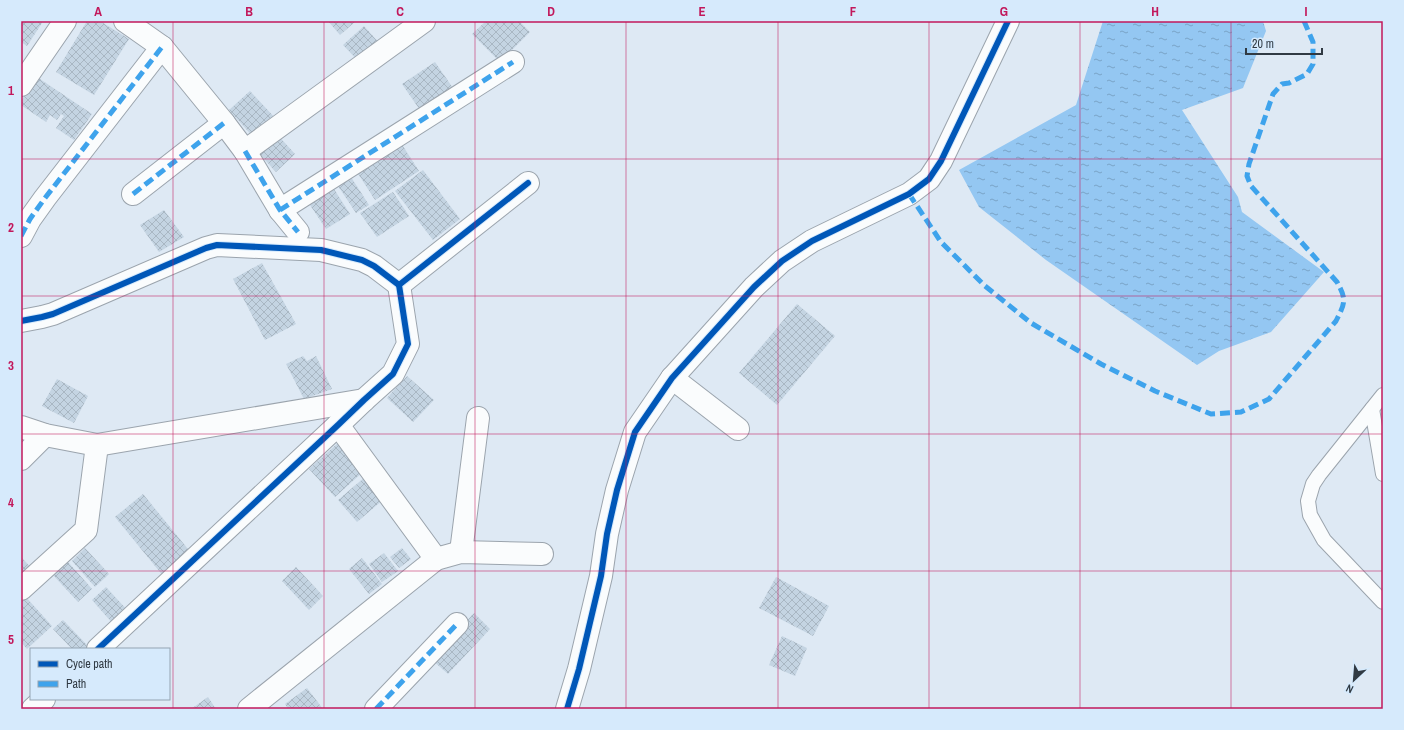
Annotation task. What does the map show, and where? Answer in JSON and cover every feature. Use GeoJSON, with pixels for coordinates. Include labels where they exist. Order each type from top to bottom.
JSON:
{"type":"FeatureCollection","features":[{"type":"Feature","properties":{"kind":"street"},"geometry":{"type":"LineString","coordinates":[[21,85],[66,21]]}},
{"type":"Feature","properties":{"kind":"street"},"geometry":{"type":"LineString","coordinates":[[125,21],[162,47],[245,151],[280,210],[298,232]]}},
{"type":"Feature","properties":{"kind":"street"},"geometry":{"type":"LineString","coordinates":[[245,151],[424,21]]}},
{"type":"Feature","properties":{"kind":"street"},"geometry":{"type":"LineString","coordinates":[[567,709],[579,669],[601,576],[607,534],[617,490],[635,432],[672,378],[754,287],[782,262],[812,241],[909,194],[929,179],[941,161],[1008,21]]}},
{"type":"Feature","properties":{"kind":"street"},"geometry":{"type":"LineString","coordinates":[[21,236],[30,219],[45,198],[162,47]]}},
{"type":"Feature","properties":{"kind":"street"},"geometry":{"type":"LineString","coordinates":[[280,210],[513,62]]}},
{"type":"Feature","properties":{"kind":"street"},"geometry":{"type":"LineString","coordinates":[[133,194],[224,123]]}},
{"type":"Feature","properties":{"kind":"street"},"geometry":{"type":"LineString","coordinates":[[399,286],[528,184]]}},
{"type":"Feature","properties":{"kind":"street"},"geometry":{"type":"LineString","coordinates":[[21,321],[54,314],[206,248],[217,245],[321,250],[362,260],[374,266],[399,286],[408,344],[393,374],[99,648]]}},
{"type":"Feature","properties":{"kind":"street"},"geometry":{"type":"LineString","coordinates":[[672,378],[738,429]]}},
{"type":"Feature","properties":{"kind":"street"},"geometry":{"type":"LineString","coordinates":[[21,427],[46,435],[98,445],[364,400]]}},
{"type":"Feature","properties":{"kind":"street"},"geometry":{"type":"LineString","coordinates":[[461,552],[478,418]]}},
{"type":"Feature","properties":{"kind":"street"},"geometry":{"type":"LineString","coordinates":[[338,425],[436,559]]}},
{"type":"Feature","properties":{"kind":"street"},"geometry":{"type":"LineString","coordinates":[[21,459],[46,435]]}},
{"type":"Feature","properties":{"kind":"street"},"geometry":{"type":"LineString","coordinates":[[21,589],[86,530],[98,445]]}},
{"type":"Feature","properties":{"kind":"street"},"geometry":{"type":"LineString","coordinates":[[249,709],[436,559],[461,552],[542,554]]}},
{"type":"Feature","properties":{"kind":"street"},"geometry":{"type":"LineString","coordinates":[[376,709],[457,624]]}},
{"type":"Feature","properties":{"kind":"street"},"geometry":{"type":"LineString","coordinates":[[33,709],[43,700]]}},
{"type":"Feature","properties":{"kind":"lane"},"geometry":{"type":"LineString","coordinates":[[1383,395],[1319,475],[1313,484],[1308,501],[1310,515],[1324,540],[1383,602]]}},
{"type":"Feature","properties":{"kind":"lane"},"geometry":{"type":"LineString","coordinates":[[1372,409],[1383,474]]}},
{"type":"Feature","properties":{"kind":"water"},"geometry":{"type":"Polygon","coordinates":[[[1103,21],[1263,21],[1266,31],[1243,88],[1182,110],[1238,197],[1242,212],[1324,272],[1271,332],[1219,351],[1197,365],[1046,260],[979,207],[959,170],[1076,105],[1103,21]]]}},
{"type":"Feature","properties":{"kind":"building"},"geometry":{"type":"Polygon","coordinates":[[[21,21],[40,21],[42,23],[27,46],[21,42],[21,21]]]}},
{"type":"Feature","properties":{"kind":"building"},"geometry":{"type":"Polygon","coordinates":[[[87,21],[100,21],[129,39],[94,95],[56,72],[87,21]]]}},
{"type":"Feature","properties":{"kind":"building"},"geometry":{"type":"Polygon","coordinates":[[[328,21],[356,21],[340,35],[328,21]]]}},
{"type":"Feature","properties":{"kind":"building"},"geometry":{"type":"Polygon","coordinates":[[[486,21],[519,21],[530,32],[500,62],[472,34],[486,21]]]}},
{"type":"Feature","properties":{"kind":"building"},"geometry":{"type":"Polygon","coordinates":[[[364,26],[381,45],[361,64],[343,45],[364,26]]]}},
{"type":"Feature","properties":{"kind":"building"},"geometry":{"type":"Polygon","coordinates":[[[435,62],[455,91],[422,113],[402,84],[435,62]]]}},
{"type":"Feature","properties":{"kind":"building"},"geometry":{"type":"Polygon","coordinates":[[[37,77],[92,114],[74,140],[56,128],[64,116],[61,114],[57,120],[50,115],[46,122],[21,105],[21,101],[37,77]]]}},
{"type":"Feature","properties":{"kind":"building"},"geometry":{"type":"Polygon","coordinates":[[[250,91],[276,119],[255,139],[229,110],[250,91]]]}},
{"type":"Feature","properties":{"kind":"building"},"geometry":{"type":"Polygon","coordinates":[[[275,132],[295,154],[276,172],[256,150],[275,132]]]}},
{"type":"Feature","properties":{"kind":"building"},"geometry":{"type":"Polygon","coordinates":[[[399,140],[419,171],[375,200],[355,169],[399,140]]]}},
{"type":"Feature","properties":{"kind":"building"},"geometry":{"type":"Polygon","coordinates":[[[423,170],[460,219],[433,240],[395,191],[423,170]]]}},
{"type":"Feature","properties":{"kind":"building"},"geometry":{"type":"Polygon","coordinates":[[[351,177],[369,205],[356,213],[338,186],[351,177]]]}},
{"type":"Feature","properties":{"kind":"building"},"geometry":{"type":"Polygon","coordinates":[[[332,186],[350,214],[326,229],[308,202],[332,186]]]}},
{"type":"Feature","properties":{"kind":"building"},"geometry":{"type":"Polygon","coordinates":[[[393,192],[409,216],[377,237],[360,213],[393,192]]]}},
{"type":"Feature","properties":{"kind":"building"},"geometry":{"type":"Polygon","coordinates":[[[164,210],[184,237],[159,252],[140,225],[164,210]]]}},
{"type":"Feature","properties":{"kind":"building"},"geometry":{"type":"Polygon","coordinates":[[[262,263],[296,324],[265,340],[233,279],[262,263]]]}},
{"type":"Feature","properties":{"kind":"building"},"geometry":{"type":"Polygon","coordinates":[[[797,304],[835,336],[777,405],[739,373],[797,304]]]}},
{"type":"Feature","properties":{"kind":"building"},"geometry":{"type":"Polygon","coordinates":[[[303,356],[307,361],[316,356],[332,389],[304,399],[286,364],[303,356]]]}},
{"type":"Feature","properties":{"kind":"building"},"geometry":{"type":"Polygon","coordinates":[[[407,376],[434,400],[413,422],[387,398],[407,376]]]}},
{"type":"Feature","properties":{"kind":"building"},"geometry":{"type":"Polygon","coordinates":[[[57,379],[88,396],[74,423],[42,406],[57,379]]]}},
{"type":"Feature","properties":{"kind":"building"},"geometry":{"type":"Polygon","coordinates":[[[338,443],[363,472],[335,497],[309,469],[338,443]]]}},
{"type":"Feature","properties":{"kind":"building"},"geometry":{"type":"Polygon","coordinates":[[[365,477],[384,499],[357,522],[338,500],[365,477]]]}},
{"type":"Feature","properties":{"kind":"building"},"geometry":{"type":"Polygon","coordinates":[[[143,494],[192,554],[164,577],[115,517],[143,494]]]}},
{"type":"Feature","properties":{"kind":"building"},"geometry":{"type":"Polygon","coordinates":[[[85,548],[109,574],[95,587],[72,561],[85,548]]]}},
{"type":"Feature","properties":{"kind":"building"},"geometry":{"type":"Polygon","coordinates":[[[402,548],[411,559],[399,568],[390,557],[402,548]]]}},
{"type":"Feature","properties":{"kind":"building"},"geometry":{"type":"Polygon","coordinates":[[[384,553],[398,571],[382,582],[369,564],[384,553]]]}},
{"type":"Feature","properties":{"kind":"building"},"geometry":{"type":"Polygon","coordinates":[[[21,557],[32,569],[21,579],[21,557]]]}},
{"type":"Feature","properties":{"kind":"building"},"geometry":{"type":"Polygon","coordinates":[[[362,558],[382,584],[369,594],[349,569],[362,558]]]}},
{"type":"Feature","properties":{"kind":"building"},"geometry":{"type":"Polygon","coordinates":[[[68,562],[92,589],[78,602],[53,575],[68,562]]]}},
{"type":"Feature","properties":{"kind":"building"},"geometry":{"type":"Polygon","coordinates":[[[296,567],[323,596],[309,610],[282,581],[296,567]]]}},
{"type":"Feature","properties":{"kind":"building"},"geometry":{"type":"Polygon","coordinates":[[[776,577],[829,606],[813,636],[759,608],[776,577]]]}},
{"type":"Feature","properties":{"kind":"building"},"geometry":{"type":"Polygon","coordinates":[[[106,587],[129,612],[114,625],[92,600],[106,587]]]}},
{"type":"Feature","properties":{"kind":"building"},"geometry":{"type":"Polygon","coordinates":[[[25,596],[52,626],[27,649],[21,642],[21,600],[25,596]]]}},
{"type":"Feature","properties":{"kind":"building"},"geometry":{"type":"Polygon","coordinates":[[[474,613],[490,629],[448,674],[431,659],[474,613]]]}},
{"type":"Feature","properties":{"kind":"building"},"geometry":{"type":"Polygon","coordinates":[[[63,620],[88,646],[87,648],[71,648],[53,629],[63,620]]]}},
{"type":"Feature","properties":{"kind":"building"},"geometry":{"type":"Polygon","coordinates":[[[782,636],[807,648],[795,676],[769,665],[782,636]]]}},
{"type":"Feature","properties":{"kind":"building"},"geometry":{"type":"Polygon","coordinates":[[[307,688],[323,709],[288,709],[285,704],[307,688]]]}},
{"type":"Feature","properties":{"kind":"building"},"geometry":{"type":"Polygon","coordinates":[[[208,697],[216,709],[191,709],[208,697]]]}},
{"type":"Feature","properties":{"kind":"marked path"},"geometry":{"type":"LineString","coordinates":[[909,194],[941,242],[985,286],[1031,323],[1101,364],[1155,391],[1211,414],[1241,412],[1269,399],[1336,321],[1344,302],[1337,282],[1251,186],[1247,176],[1249,164],[1273,94],[1282,84],[1289,83],[1307,74],[1313,64],[1313,42],[1304,21]]}},
{"type":"Feature","properties":{"kind":"marked path"},"geometry":{"type":"LineString","coordinates":[[21,236],[30,219],[45,198],[162,47]]}},
{"type":"Feature","properties":{"kind":"marked path"},"geometry":{"type":"LineString","coordinates":[[280,210],[513,62]]}},
{"type":"Feature","properties":{"kind":"marked path"},"geometry":{"type":"LineString","coordinates":[[133,194],[224,123]]}},
{"type":"Feature","properties":{"kind":"marked path"},"geometry":{"type":"LineString","coordinates":[[245,151],[280,210],[298,232]]}},
{"type":"Feature","properties":{"kind":"marked path"},"geometry":{"type":"LineString","coordinates":[[376,709],[457,624]]}},
{"type":"Feature","properties":{"kind":"cycle path"},"geometry":{"type":"LineString","coordinates":[[567,709],[579,669],[601,576],[607,534],[617,490],[635,432],[672,378],[754,287],[782,261],[812,241],[909,194],[929,179],[941,161],[1008,21]]}},
{"type":"Feature","properties":{"kind":"cycle path"},"geometry":{"type":"LineString","coordinates":[[99,648],[393,374],[408,344],[399,285],[528,183]]}},
{"type":"Feature","properties":{"kind":"cycle path"},"geometry":{"type":"LineString","coordinates":[[21,321],[53,314],[206,248],[217,245],[321,250],[362,260],[374,266],[399,285]]}}]}
